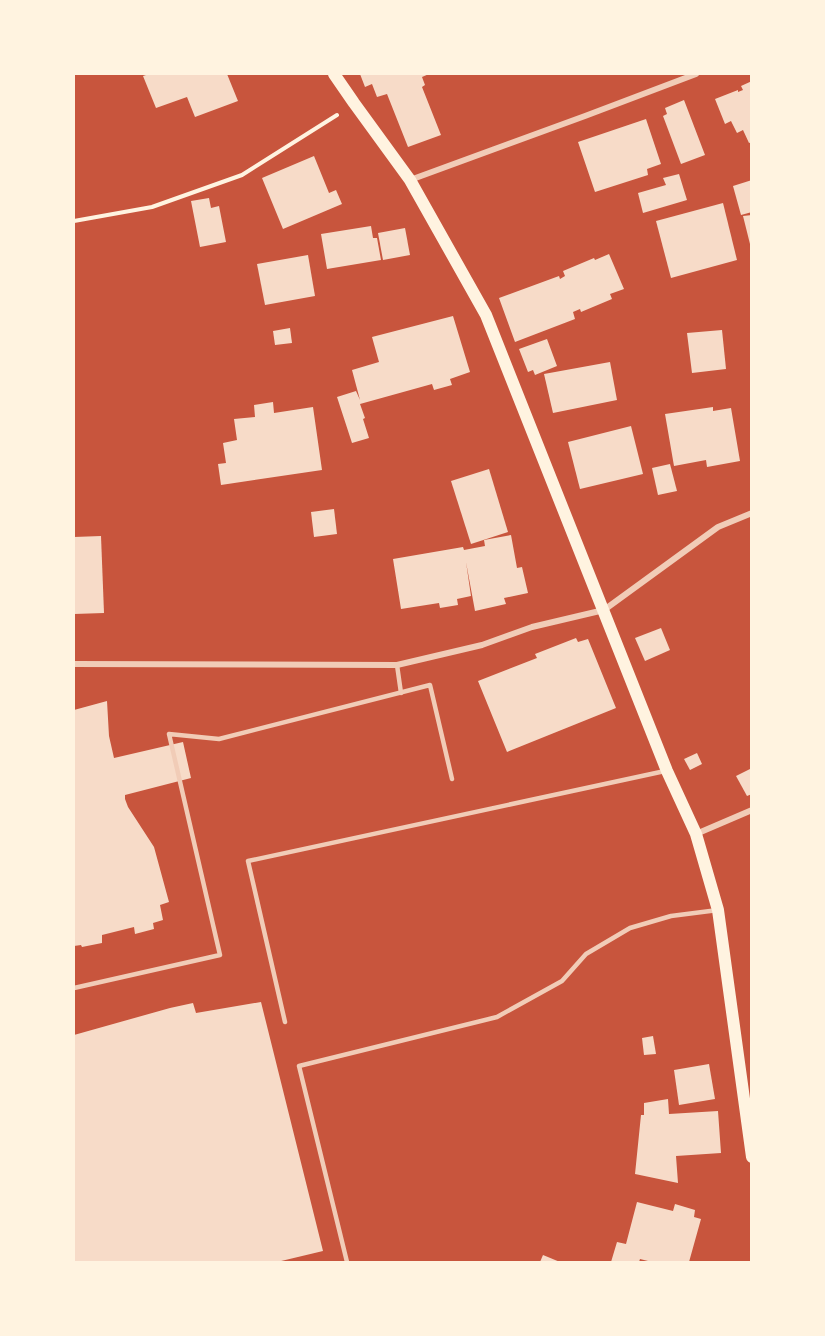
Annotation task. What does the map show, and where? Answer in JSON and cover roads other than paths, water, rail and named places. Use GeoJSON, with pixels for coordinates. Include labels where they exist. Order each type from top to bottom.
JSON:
{"type":"FeatureCollection","features":[{"type":"Feature","properties":{"kind":"main road"},"geometry":{"type":"LineString","coordinates":[[334,74],[410,180],[486,315],[667,771],[696,834],[718,910],[750,1128],[752,1157]]}},
{"type":"Feature","properties":{"kind":"street"},"geometry":{"type":"LineString","coordinates":[[410,180],[696,74]]}},
{"type":"Feature","properties":{"kind":"street"},"geometry":{"type":"LineString","coordinates":[[74,664],[397,665],[482,645],[532,627],[604,610],[718,528],[752,513]]}},
{"type":"Feature","properties":{"kind":"street"},"geometry":{"type":"LineString","coordinates":[[696,834],[752,810]]}},
{"type":"Feature","properties":{"kind":"lane"},"geometry":{"type":"LineString","coordinates":[[397,665],[401,693]]}},
{"type":"Feature","properties":{"kind":"lane"},"geometry":{"type":"LineString","coordinates":[[74,988],[220,955],[169,734],[219,739],[430,685],[452,779]]}},
{"type":"Feature","properties":{"kind":"lane"},"geometry":{"type":"LineString","coordinates":[[285,1022],[248,861],[667,771]]}},
{"type":"Feature","properties":{"kind":"lane"},"geometry":{"type":"LineString","coordinates":[[347,1263],[299,1066],[497,1017],[562,981],[586,954],[630,928],[670,916],[718,910]]}}]}
